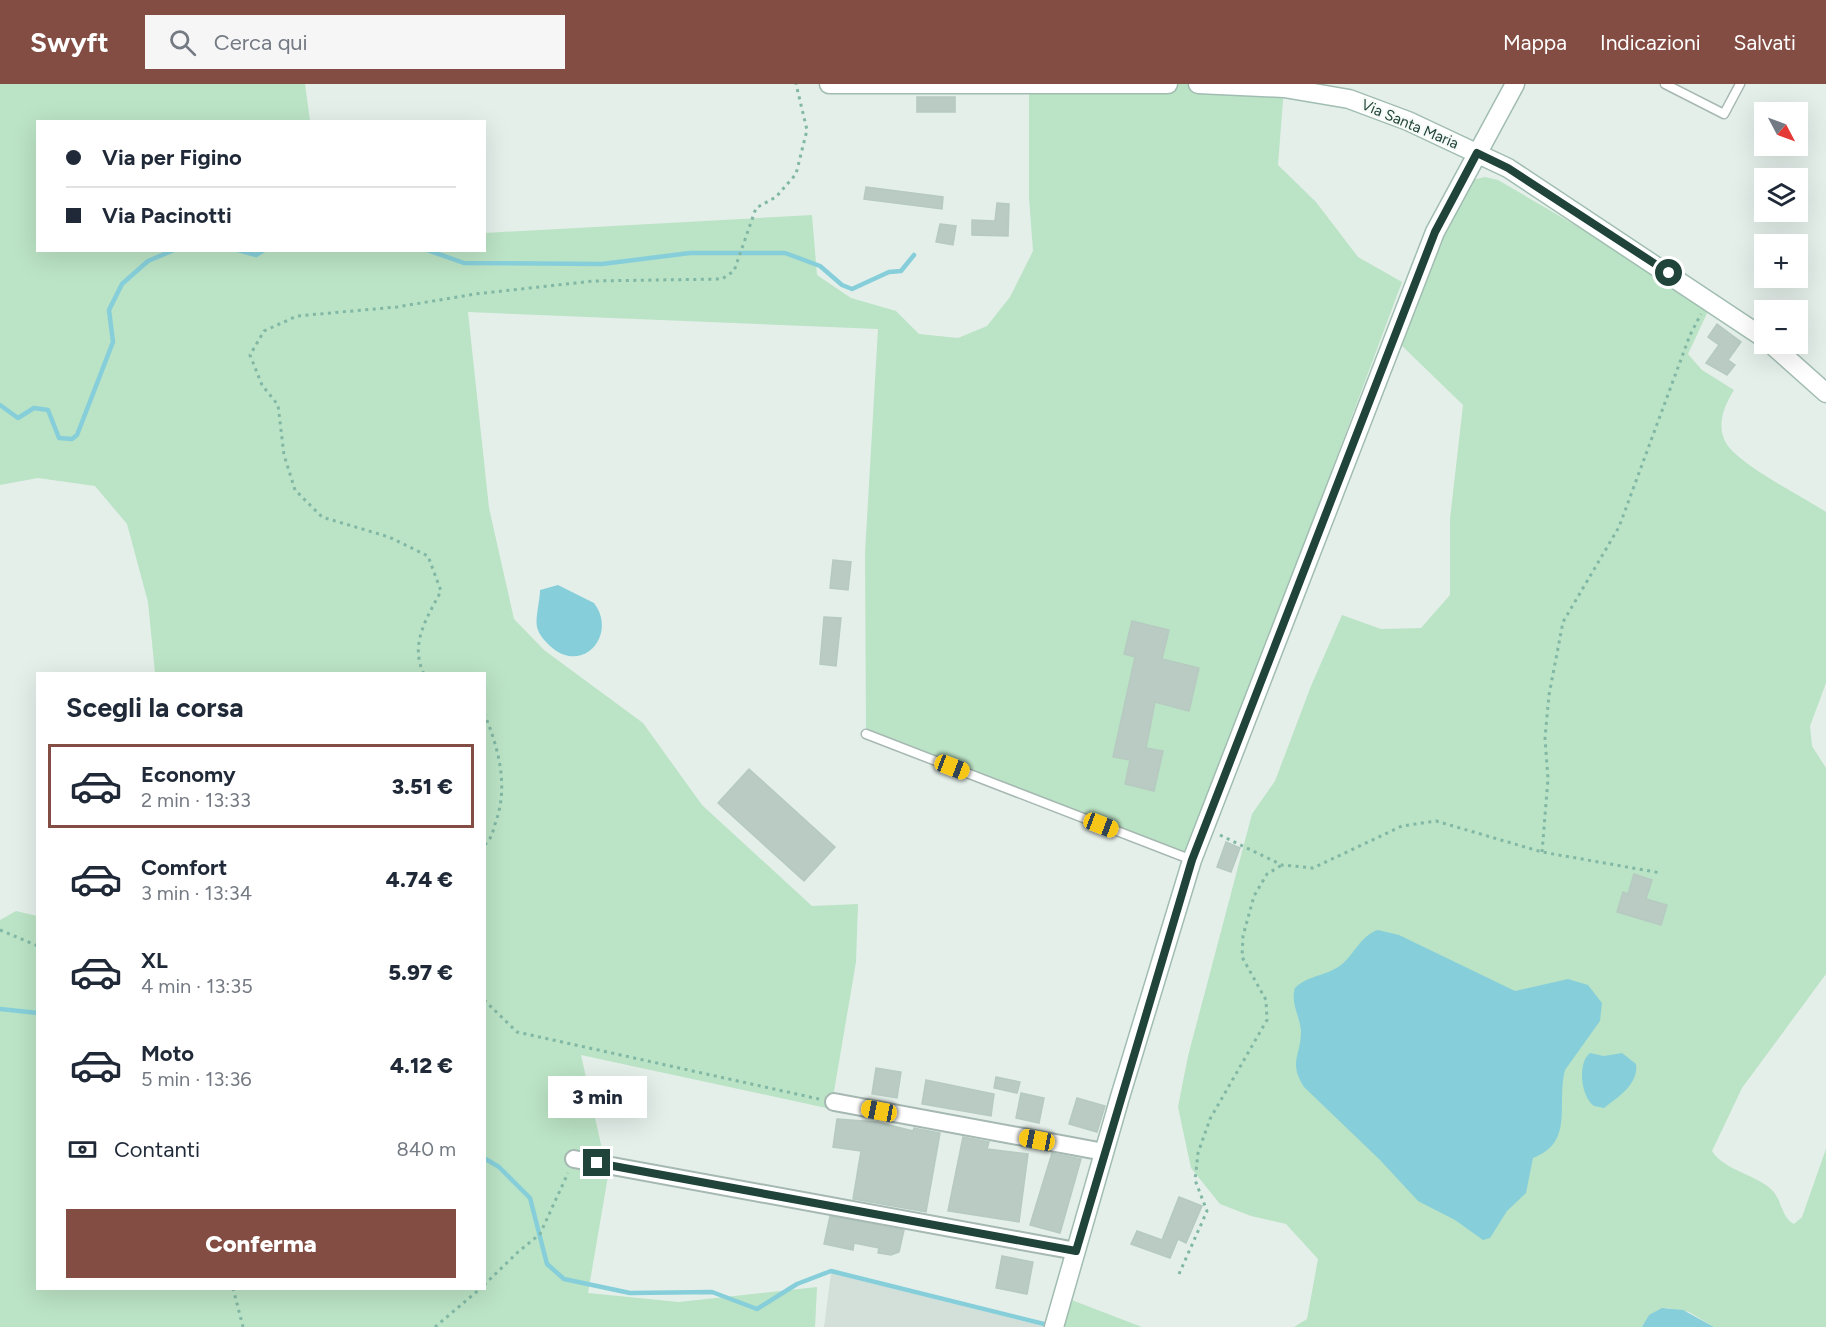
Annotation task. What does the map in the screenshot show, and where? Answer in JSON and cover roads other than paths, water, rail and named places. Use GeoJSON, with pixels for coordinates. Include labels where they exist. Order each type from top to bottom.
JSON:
{"type":"FeatureCollection","features":[{"type":"Feature","properties":{"kind":"street"},"geometry":{"type":"LineString","coordinates":[[829,84],[1168,84]]}},
{"type":"Feature","properties":{"kind":"street","name":"Via Santa Maria"},"geometry":{"type":"LineString","coordinates":[[1198,84],[1261,86],[1338,98],[1381,109],[1508,168],[1754,331]]}},
{"type":"Feature","properties":{"kind":"street"},"geometry":{"type":"LineString","coordinates":[[1054,1327],[1192,860],[1435,232],[1515,84]]}},
{"type":"Feature","properties":{"kind":"street"},"geometry":{"type":"LineString","coordinates":[[1782,354],[1826,393]]}},
{"type":"Feature","properties":{"kind":"street"},"geometry":{"type":"LineString","coordinates":[[834,1102],[1104,1152]]}},
{"type":"Feature","properties":{"kind":"street"},"geometry":{"type":"LineString","coordinates":[[574,1159],[1076,1251]]}},
{"type":"Feature","properties":{"kind":"lane"},"geometry":{"type":"LineString","coordinates":[[1665,84],[1724,114],[1740,84]]}},
{"type":"Feature","properties":{"kind":"lane"},"geometry":{"type":"LineString","coordinates":[[866,734],[1192,860]]}},
{"type":"Feature","properties":{"kind":"water"},"geometry":{"type":"Polygon","coordinates":[[[558,585],[594,603],[600,615],[602,627],[599,638],[585,654],[574,656],[562,654],[542,638],[538,630],[540,590],[558,585]]]}},
{"type":"Feature","properties":{"kind":"water"},"geometry":{"type":"Polygon","coordinates":[[[1378,930],[1399,935],[1515,991],[1568,979],[1588,985],[1602,1003],[1600,1021],[1565,1070],[1559,1132],[1546,1151],[1533,1158],[1526,1193],[1507,1211],[1490,1238],[1483,1240],[1455,1220],[1418,1201],[1380,1160],[1304,1087],[1299,1078],[1296,1059],[1301,1031],[1294,1004],[1295,988],[1306,980],[1341,965],[1367,936],[1378,930]]]}},
{"type":"Feature","properties":{"kind":"water"},"geometry":{"type":"Polygon","coordinates":[[[1590,1053],[1604,1056],[1622,1053],[1636,1064],[1631,1084],[1604,1108],[1594,1106],[1586,1095],[1582,1080],[1583,1064],[1586,1058],[1590,1053]]]}},
{"type":"Feature","properties":{"kind":"water"},"geometry":{"type":"Polygon","coordinates":[[[1662,1308],[1683,1310],[1714,1327],[1642,1327],[1649,1315],[1662,1308]]]}},
{"type":"Feature","properties":{"kind":"waterway"},"geometry":{"type":"LineString","coordinates":[[0,405],[18,418],[34,408],[48,410],[59,438],[72,439],[77,435],[113,342],[109,310],[122,284],[148,261],[169,252]]}},
{"type":"Feature","properties":{"kind":"waterway"},"geometry":{"type":"LineString","coordinates":[[245,252],[256,255],[261,252]]}},
{"type":"Feature","properties":{"kind":"waterway"},"geometry":{"type":"LineString","coordinates":[[433,252],[464,263],[602,264],[690,253],[785,253],[820,266],[842,285],[852,289],[889,272],[901,271],[914,255]]}},
{"type":"Feature","properties":{"kind":"waterway"},"geometry":{"type":"LineString","coordinates":[[0,1009],[36,1013]]}},
{"type":"Feature","properties":{"kind":"waterway"},"geometry":{"type":"LineString","coordinates":[[486,1159],[499,1167],[530,1198],[547,1264],[564,1279],[630,1293],[712,1292],[757,1309],[797,1284],[831,1271],[1048,1325]]}}]}
